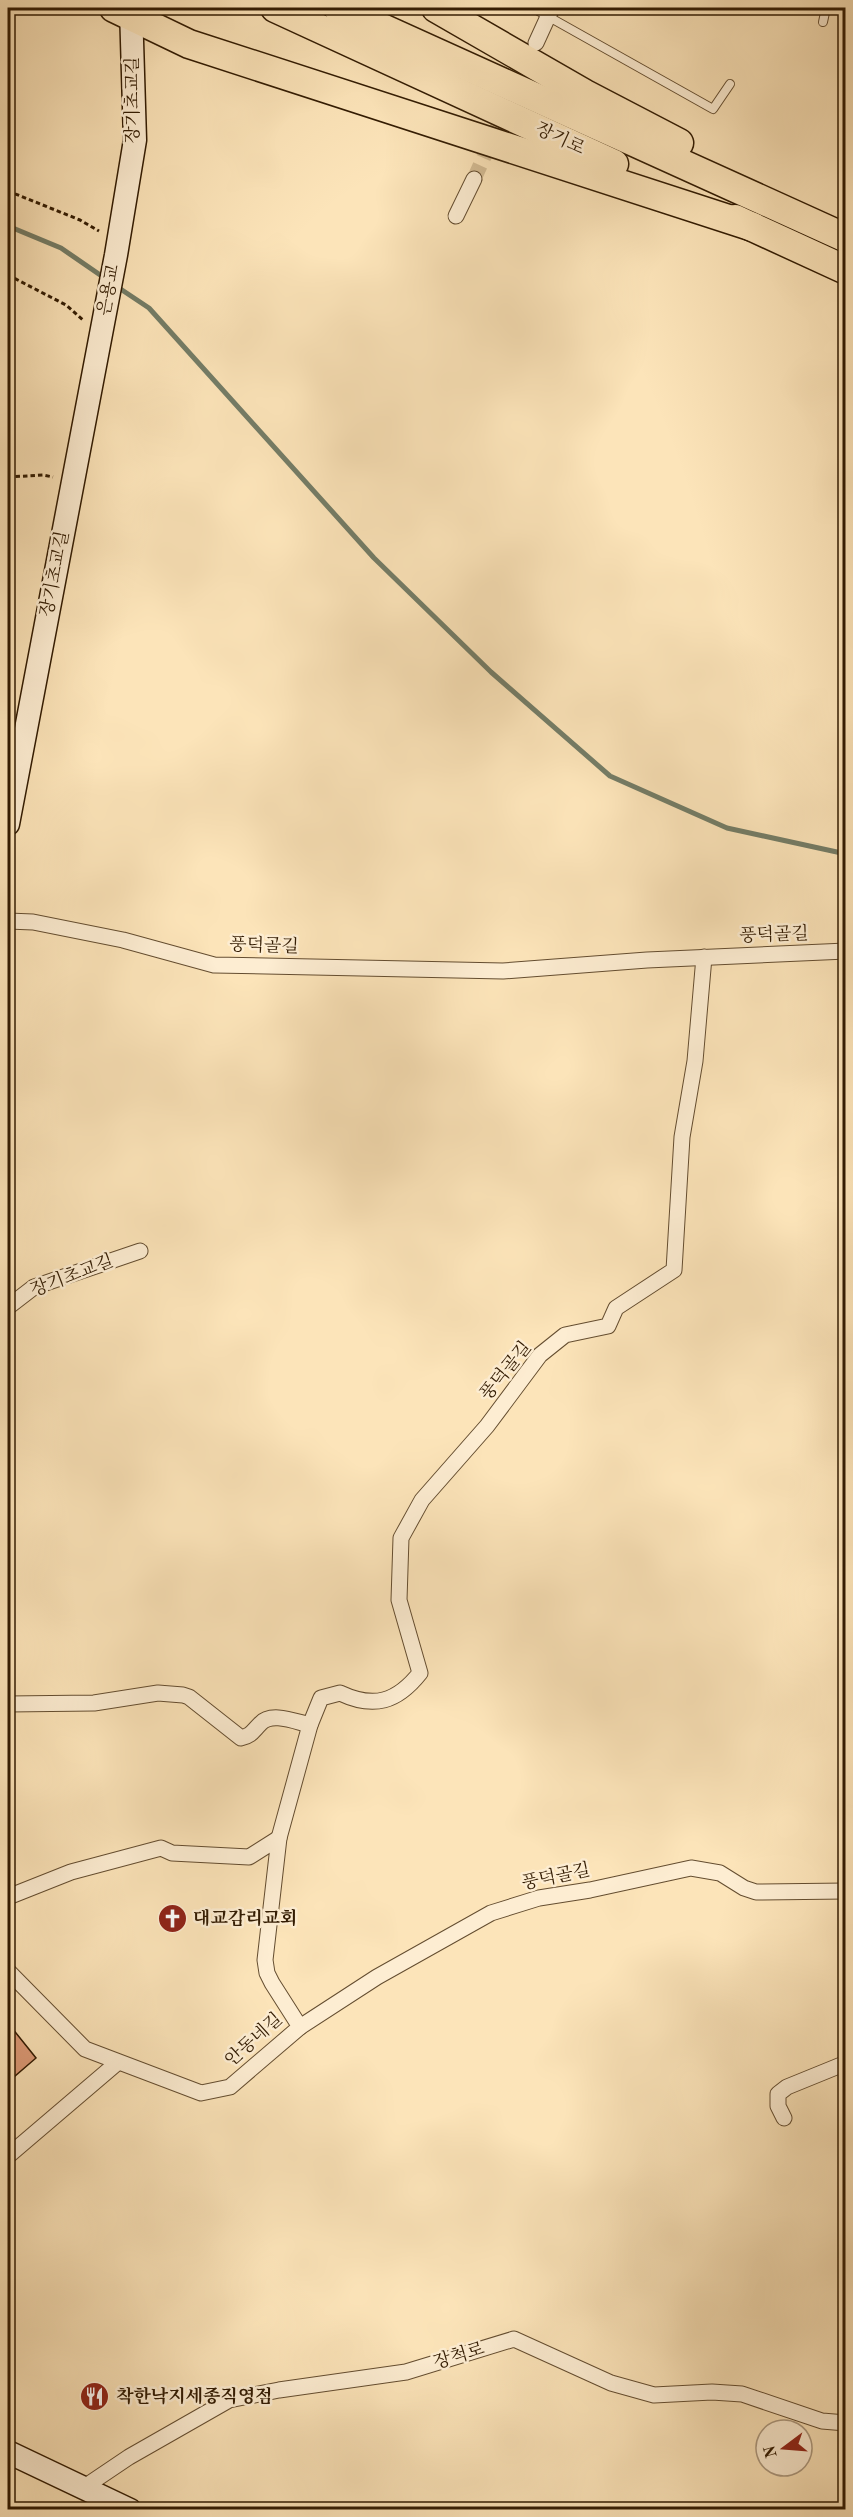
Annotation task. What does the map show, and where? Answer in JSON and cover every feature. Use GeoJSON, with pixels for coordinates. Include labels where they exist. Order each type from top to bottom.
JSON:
{"type":"FeatureCollection","features":[{"type":"Feature","properties":{"kind":"highway","name":"장기로"},"geometry":{"type":"LineString","coordinates":[[275,8],[846,270]]}},
{"type":"Feature","properties":{"kind":"highway","name":"장기로"},"geometry":{"type":"LineString","coordinates":[[338,8],[846,238]]}},
{"type":"Feature","properties":{"kind":"highway"},"geometry":{"type":"LineString","coordinates":[[436,8],[585,94],[686,146],[796,214]]}},
{"type":"Feature","properties":{"kind":"highway"},"geometry":{"type":"LineString","coordinates":[[126,11],[189,44],[753,227]]}},
{"type":"Feature","properties":{"kind":"main road","name":"장기초교길"},"geometry":{"type":"LineString","coordinates":[[117,248],[135,140],[126,11]]}},
{"type":"Feature","properties":{"kind":"main road","name":"은용교"},"geometry":{"type":"LineString","coordinates":[[101,330],[117,248]]}},
{"type":"Feature","properties":{"kind":"main road","name":"장기초교길"},"geometry":{"type":"LineString","coordinates":[[8,824],[101,330]]}},
{"type":"Feature","properties":{"kind":"main road"},"geometry":{"type":"LineString","coordinates":[[8,2452],[130,2510]]}},
{"type":"Feature","properties":{"kind":"street"},"geometry":{"type":"LineString","coordinates":[[536,43],[550,12]]}},
{"type":"Feature","properties":{"kind":"street"},"geometry":{"type":"LineString","coordinates":[[456,216],[474,179]]}},
{"type":"Feature","properties":{"kind":"street","name":"풍덕골길"},"geometry":{"type":"LineString","coordinates":[[8,921],[33,922],[123,940],[214,964],[503,971],[704,957],[846,951]]}},
{"type":"Feature","properties":{"kind":"street","name":"풍덕골길"},"geometry":{"type":"LineString","coordinates":[[310,1725],[321,1698],[340,1693],[358,1701],[374,1703],[407,1689],[420,1673],[399,1600],[401,1538],[422,1500],[487,1426],[540,1355],[566,1335],[608,1326],[616,1308],[674,1270],[682,1137],[695,1061],[704,957]]}},
{"type":"Feature","properties":{"kind":"street","name":"장기초교길"},"geometry":{"type":"LineString","coordinates":[[8,1307],[34,1287],[140,1251]]}},
{"type":"Feature","properties":{"kind":"street"},"geometry":{"type":"LineString","coordinates":[[8,1704],[94,1703],[158,1693],[176,1694],[189,1697],[241,1738],[254,1733],[265,1719],[272,1717],[310,1725]]}},
{"type":"Feature","properties":{"kind":"street","name":"안동네길"},"geometry":{"type":"LineString","coordinates":[[8,1971],[85,2049],[201,2093],[230,2088],[300,2027],[272,1983],[267,1973],[265,1960],[279,1838],[310,1725]]}},
{"type":"Feature","properties":{"kind":"street"},"geometry":{"type":"LineString","coordinates":[[8,1897],[71,1872],[161,1848],[172,1853],[249,1857],[279,1838]]}},
{"type":"Feature","properties":{"kind":"street","name":"풍덕골길"},"geometry":{"type":"LineString","coordinates":[[300,2027],[377,1977],[492,1912],[539,1898],[590,1890],[691,1868],[720,1873],[744,1888],[756,1892],[846,1891]]}},
{"type":"Feature","properties":{"kind":"street"},"geometry":{"type":"LineString","coordinates":[[8,2156],[117,2062]]}},
{"type":"Feature","properties":{"kind":"street"},"geometry":{"type":"LineString","coordinates":[[784,2118],[778,2106],[778,2094],[787,2087],[846,2063]]}},
{"type":"Feature","properties":{"kind":"street","name":"장척로"},"geometry":{"type":"LineString","coordinates":[[82,2488],[129,2457],[229,2400],[279,2390],[406,2372],[514,2339],[611,2384],[654,2395],[712,2392],[742,2394],[822,2421],[846,2423]]}},
{"type":"Feature","properties":{"kind":"lane"},"geometry":{"type":"LineString","coordinates":[[533,8],[550,12],[713,109],[730,84]]}},
{"type":"Feature","properties":{"kind":"lane"},"geometry":{"type":"LineString","coordinates":[[823,22],[826,8]]}},
{"type":"Feature","properties":{"kind":"path"},"geometry":{"type":"LineString","coordinates":[[8,191],[80,220],[117,248]]}},
{"type":"Feature","properties":{"kind":"path"},"geometry":{"type":"LineString","coordinates":[[8,275],[66,305],[101,330]]}},
{"type":"Feature","properties":{"kind":"path"},"geometry":{"type":"LineString","coordinates":[[8,477],[43,475],[73,481]]}},
{"type":"Feature","properties":{"kind":"building"},"geometry":{"type":"Polygon","coordinates":[[[8,2023],[36,2058],[8,2082],[8,2023]]]}},
{"type":"Feature","properties":{"kind":"waterway"},"geometry":{"type":"LineString","coordinates":[[8,226],[61,248],[106,279]]}},
{"type":"Feature","properties":{"kind":"waterway"},"geometry":{"type":"LineString","coordinates":[[116,286],[149,308],[374,558],[491,672],[610,776],[727,828],[846,854]]}},
{"type":"Feature","properties":{"kind":"tunnel"},"geometry":{"type":"LineString","coordinates":[[474,179],[506,108]]}},
{"type":"Feature","properties":{"kind":"place","name":"대교감리교회"},"geometry":{"type":"Point","coordinates":[172,1919]}},
{"type":"Feature","properties":{"kind":"place","name":"착한낙지세종직영점"},"geometry":{"type":"Point","coordinates":[95,2397]}}]}
